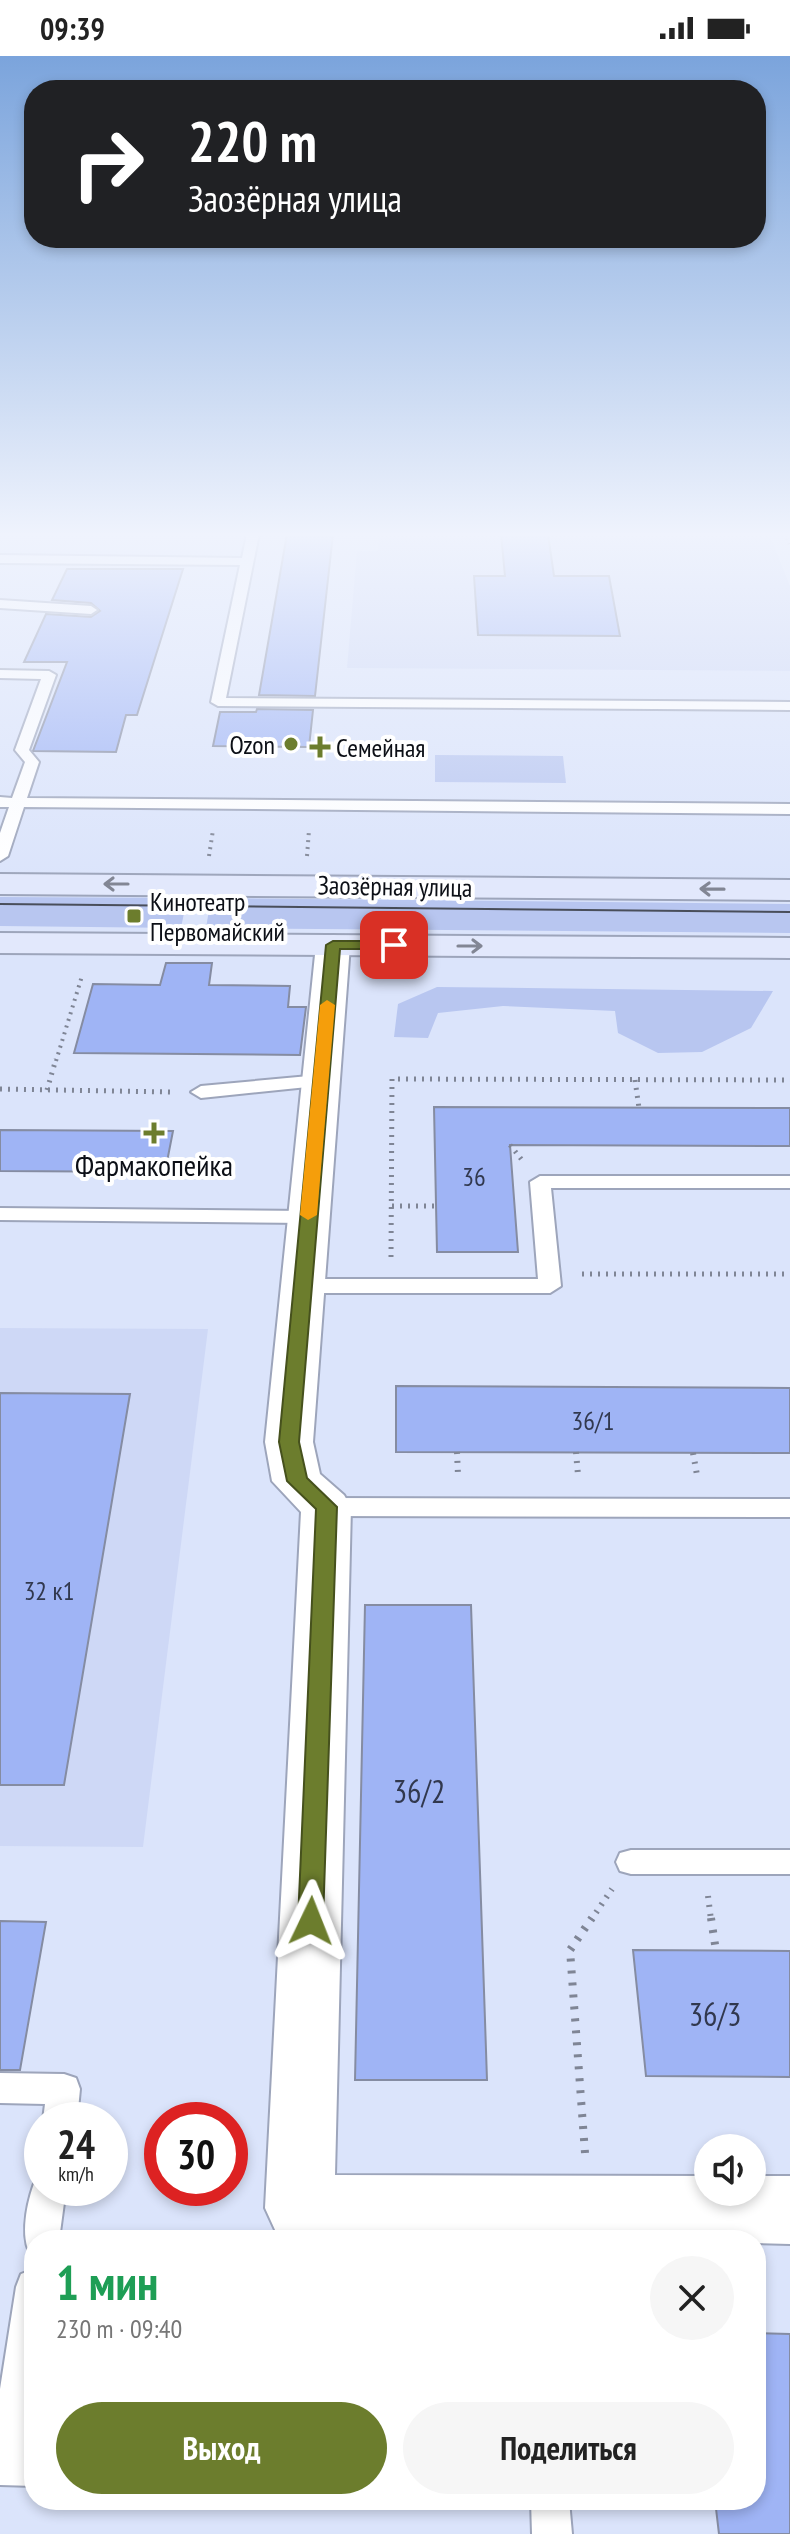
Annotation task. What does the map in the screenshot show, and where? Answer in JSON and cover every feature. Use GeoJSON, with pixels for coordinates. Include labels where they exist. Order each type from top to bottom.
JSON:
{"type":"FeatureCollection","features":[{"type":"Feature","properties":{"kind":"main road","name":"Заозёрная улица"},"geometry":{"type":"LineString","coordinates":[[0,884],[790,890]]}},
{"type":"Feature","properties":{"kind":"main road","name":"Заозёрная улица"},"geometry":{"type":"LineString","coordinates":[[0,943],[790,948]]}},
{"type":"Feature","properties":{"kind":"street"},"geometry":{"type":"LineString","coordinates":[[333,945],[289,1442],[297,1481],[326,1507],[300,2208],[553,2220],[790,2210]]}},
{"type":"Feature","properties":{"kind":"lane"},"geometry":{"type":"LineString","coordinates":[[229,650],[218,702],[790,706]]}},
{"type":"Feature","properties":{"kind":"lane"},"geometry":{"type":"LineString","coordinates":[[0,674],[49,675],[22,750],[32,762],[0,856]]}},
{"type":"Feature","properties":{"kind":"lane"},"geometry":{"type":"LineString","coordinates":[[0,802],[790,809]]}},
{"type":"Feature","properties":{"kind":"lane"},"geometry":{"type":"LineString","coordinates":[[201,1092],[320,1081]]}},
{"type":"Feature","properties":{"kind":"lane"},"geometry":{"type":"LineString","coordinates":[[303,1286],[550,1286],[540,1182],[790,1182]]}},
{"type":"Feature","properties":{"kind":"lane"},"geometry":{"type":"LineString","coordinates":[[0,1214],[308,1217]]}},
{"type":"Feature","properties":{"kind":"lane"},"geometry":{"type":"LineString","coordinates":[[326,1507],[790,1508]]}},
{"type":"Feature","properties":{"kind":"lane"},"geometry":{"type":"LineString","coordinates":[[631,1862],[790,1862]]}},
{"type":"Feature","properties":{"kind":"lane"},"geometry":{"type":"LineString","coordinates":[[0,2088],[64,2089],[62,2102]]}},
{"type":"Feature","properties":{"kind":"lane"},"geometry":{"type":"LineString","coordinates":[[43,2230],[46,2206]]}},
{"type":"Feature","properties":{"kind":"lane"},"geometry":{"type":"LineString","coordinates":[[14,2466],[24,2376]]}},
{"type":"Feature","properties":{"kind":"lane"},"geometry":{"type":"LineString","coordinates":[[551,2510],[552,2534]]}},
{"type":"Feature","properties":{"kind":"path"},"geometry":{"type":"LineString","coordinates":[[47,1090],[82,975]]}},
{"type":"Feature","properties":{"kind":"path"},"geometry":{"type":"LineString","coordinates":[[390,1286],[392,1079],[790,1080]]}},
{"type":"Feature","properties":{"kind":"path"},"geometry":{"type":"LineString","coordinates":[[635,1080],[639,1108]]}},
{"type":"Feature","properties":{"kind":"path"},"geometry":{"type":"LineString","coordinates":[[0,1089],[201,1092]]}},
{"type":"Feature","properties":{"kind":"path"},"geometry":{"type":"LineString","coordinates":[[392,1206],[436,1206]]}},
{"type":"Feature","properties":{"kind":"path"},"geometry":{"type":"LineString","coordinates":[[549,1274],[790,1274]]}},
{"type":"Feature","properties":{"kind":"path"},"geometry":{"type":"LineString","coordinates":[[553,2220],[570,1950],[631,1862]]}},
{"type":"Feature","properties":{"kind":"path"},"geometry":{"type":"LineString","coordinates":[[703,1862],[716,1951]]}},
{"type":"Feature","properties":{"kind":"shaded area"},"geometry":{"type":"Polygon","coordinates":[[[349,650],[790,650],[790,671],[347,668],[349,650]]]}},
{"type":"Feature","properties":{"kind":"shaded area"},"geometry":{"type":"Polygon","coordinates":[[[435,755],[563,756],[566,783],[435,782],[435,755]]]}},
{"type":"Feature","properties":{"kind":"shaded area"},"geometry":{"type":"Polygon","coordinates":[[[0,897],[187,898],[181,928],[0,926],[0,897]]]}},
{"type":"Feature","properties":{"kind":"shaded area"},"geometry":{"type":"Polygon","coordinates":[[[211,898],[790,904],[790,933],[206,928],[211,898]]]}},
{"type":"Feature","properties":{"kind":"shaded area"},"geometry":{"type":"Polygon","coordinates":[[[437,987],[773,991],[751,1028],[702,1052],[658,1053],[618,1033],[615,1011],[503,1006],[438,1013],[428,1038],[394,1037],[398,1004],[437,987]]]}},
{"type":"Feature","properties":{"kind":"shaded area"},"geometry":{"type":"Polygon","coordinates":[[[0,1328],[208,1329],[143,1847],[0,1846],[0,1328]]]}},
{"type":"Feature","properties":{"kind":"building"},"geometry":{"type":"Polygon","coordinates":[[[30,650],[158,650],[137,715],[126,715],[116,752],[33,751],[67,662],[24,662],[30,650]]]}},
{"type":"Feature","properties":{"kind":"building"},"geometry":{"type":"Polygon","coordinates":[[[267,650],[320,650],[315,696],[259,695],[267,650]]]}},
{"type":"Feature","properties":{"kind":"building"},"geometry":{"type":"Polygon","coordinates":[[[257,709],[313,710],[309,747],[213,746],[220,712],[256,712],[257,709]]]}},
{"type":"Feature","properties":{"kind":"building"},"geometry":{"type":"Polygon","coordinates":[[[166,963],[212,963],[209,985],[290,986],[288,1007],[306,1007],[300,1055],[74,1053],[93,984],[160,985],[166,963]]]}},
{"type":"Feature","properties":{"kind":"building"},"geometry":{"type":"Polygon","coordinates":[[[434,1107],[790,1108],[790,1146],[510,1145],[518,1252],[437,1252],[434,1107]]]}},
{"type":"Feature","properties":{"kind":"building"},"geometry":{"type":"Polygon","coordinates":[[[0,1130],[173,1131],[165,1172],[0,1171],[0,1130]]]}},
{"type":"Feature","properties":{"kind":"building"},"geometry":{"type":"Polygon","coordinates":[[[396,1386],[790,1388],[790,1453],[396,1452],[396,1386]]]}},
{"type":"Feature","properties":{"kind":"building"},"geometry":{"type":"Polygon","coordinates":[[[0,1393],[130,1394],[64,1785],[0,1785],[0,1393]]]}},
{"type":"Feature","properties":{"kind":"building"},"geometry":{"type":"Polygon","coordinates":[[[365,1605],[471,1605],[487,2080],[355,2080],[365,1605]]]}},
{"type":"Feature","properties":{"kind":"building"},"geometry":{"type":"Polygon","coordinates":[[[0,1921],[46,1922],[20,2070],[0,2070],[0,1921]]]}},
{"type":"Feature","properties":{"kind":"building"},"geometry":{"type":"Polygon","coordinates":[[[633,1950],[790,1951],[790,2077],[646,2076],[633,1950]]]}},
{"type":"Feature","properties":{"kind":"building"},"geometry":{"type":"Polygon","coordinates":[[[766,2333],[790,2334],[790,2534],[719,2534],[716,2510],[766,2510],[766,2333]]]}},
{"type":"Feature","properties":{"kind":"tram line"},"geometry":{"type":"LineString","coordinates":[[0,904],[790,912]]}},
{"type":"Feature","properties":{"kind":"slow traffic"},"geometry":{"type":"LineString","coordinates":[[308,1215],[327,1005]]}},
{"type":"Feature","properties":{"kind":"place","name":"Ozon"},"geometry":{"type":"Point","coordinates":[291,744]}},
{"type":"Feature","properties":{"kind":"place","name":"Семейная"},"geometry":{"type":"Point","coordinates":[320,747]}},
{"type":"Feature","properties":{"kind":"place","name":"Кинотеатр Первомайский"},"geometry":{"type":"Point","coordinates":[134,916]}},
{"type":"Feature","properties":{"kind":"place","name":"Фармакопейка"},"geometry":{"type":"Point","coordinates":[154,1133]}},
{"type":"Feature","properties":{"kind":"route"},"geometry":{"type":"LineString","coordinates":[[311,1921],[326,1507],[297,1481],[289,1442],[333,945],[394,945]]}}]}
